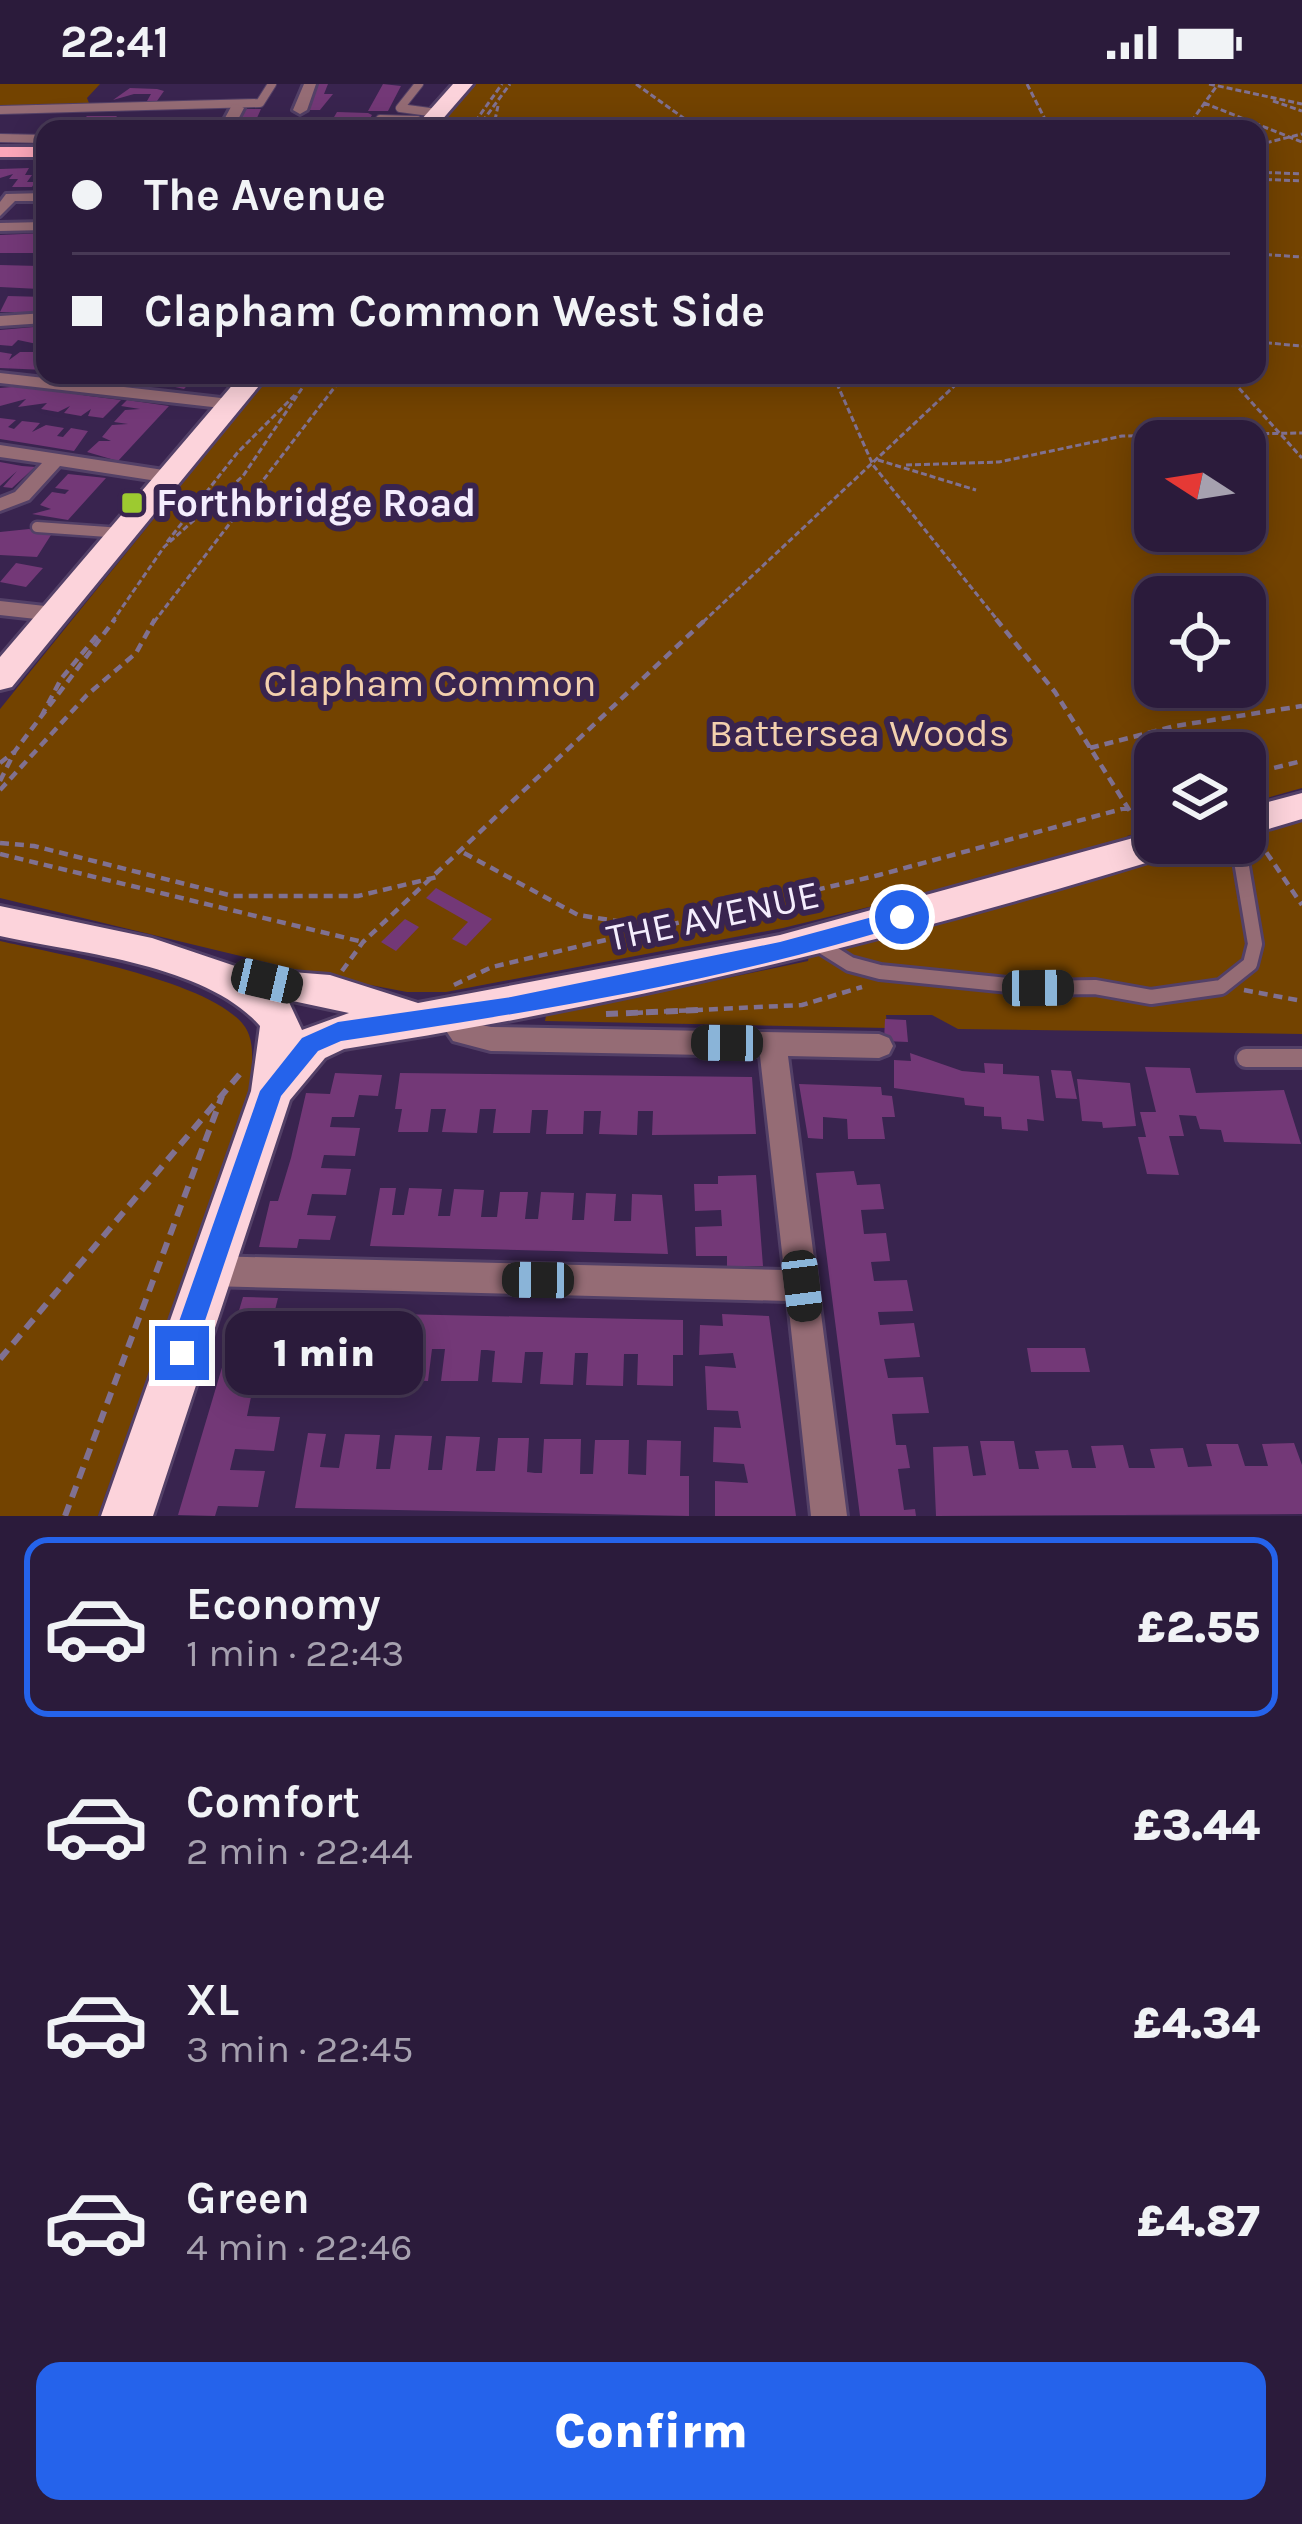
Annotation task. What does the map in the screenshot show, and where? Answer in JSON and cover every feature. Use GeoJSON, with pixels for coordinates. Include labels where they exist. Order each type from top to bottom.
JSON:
{"type":"FeatureCollection","features":[{"type":"Feature","properties":{"kind":"highway"},"geometry":{"type":"LineString","coordinates":[[431,120],[463,84]]}},
{"type":"Feature","properties":{"kind":"highway"},"geometry":{"type":"LineString","coordinates":[[0,679],[247,384]]}},
{"type":"Feature","properties":{"kind":"highway"},"geometry":{"type":"LineString","coordinates":[[1266,816],[1302,806]]}},
{"type":"Feature","properties":{"kind":"highway","name":"THE AVENUE"},"geometry":{"type":"LineString","coordinates":[[262,1075],[326,1035],[435,1008],[815,942],[1134,844]]}},
{"type":"Feature","properties":{"kind":"highway"},"geometry":{"type":"LineString","coordinates":[[0,922],[244,983],[267,981],[390,1008],[435,1008]]}},
{"type":"Feature","properties":{"kind":"highway"},"geometry":{"type":"LineString","coordinates":[[127,1516],[209,1271],[280,1023],[244,983]]}},
{"type":"Feature","properties":{"kind":"main road"},"geometry":{"type":"LineString","coordinates":[[0,152],[36,152]]}},
{"type":"Feature","properties":{"kind":"street"},"geometry":{"type":"LineString","coordinates":[[300,110],[310,84]]}},
{"type":"Feature","properties":{"kind":"street"},"geometry":{"type":"LineString","coordinates":[[231,120],[237,109]]}},
{"type":"Feature","properties":{"kind":"street"},"geometry":{"type":"LineString","coordinates":[[0,212],[6,197]]}},
{"type":"Feature","properties":{"kind":"street"},"geometry":{"type":"LineString","coordinates":[[0,227],[36,226]]}},
{"type":"Feature","properties":{"kind":"street"},"geometry":{"type":"LineString","coordinates":[[0,321],[36,319]]}},
{"type":"Feature","properties":{"kind":"street"},"geometry":{"type":"LineString","coordinates":[[0,378],[36,382]]}},
{"type":"Feature","properties":{"kind":"street"},"geometry":{"type":"LineString","coordinates":[[53,384],[230,404]]}},
{"type":"Feature","properties":{"kind":"street"},"geometry":{"type":"LineString","coordinates":[[0,451],[170,477]]}},
{"type":"Feature","properties":{"kind":"street"},"geometry":{"type":"LineString","coordinates":[[0,505],[22,496],[56,459]]}},
{"type":"Feature","properties":{"kind":"street"},"geometry":{"type":"LineString","coordinates":[[0,608],[54,614]]}},
{"type":"Feature","properties":{"kind":"street"},"geometry":{"type":"LineString","coordinates":[[435,1008],[463,1033],[491,1039],[880,1046]]}},
{"type":"Feature","properties":{"kind":"street"},"geometry":{"type":"LineString","coordinates":[[773,1044],[829,1516]]}},
{"type":"Feature","properties":{"kind":"street"},"geometry":{"type":"LineString","coordinates":[[209,1271],[802,1286]]}},
{"type":"Feature","properties":{"kind":"lane"},"geometry":{"type":"LineString","coordinates":[[0,110],[260,103],[272,84]]}},
{"type":"Feature","properties":{"kind":"lane"},"geometry":{"type":"LineString","coordinates":[[419,84],[400,108],[428,120]]}},
{"type":"Feature","properties":{"kind":"lane"},"geometry":{"type":"LineString","coordinates":[[0,138],[36,139]]}},
{"type":"Feature","properties":{"kind":"lane"},"geometry":{"type":"LineString","coordinates":[[37,526],[122,533]]}},
{"type":"Feature","properties":{"kind":"lane"},"geometry":{"type":"LineString","coordinates":[[815,942],[850,964],[880,972],[1038,988],[1095,987],[1151,997],[1221,986],[1250,964],[1255,944],[1242,864]]}},
{"type":"Feature","properties":{"kind":"lane"},"geometry":{"type":"LineString","coordinates":[[1246,1058],[1302,1058]]}},
{"type":"Feature","properties":{"kind":"path"},"geometry":{"type":"LineString","coordinates":[[480,120],[502,84]]}},
{"type":"Feature","properties":{"kind":"path"},"geometry":{"type":"LineString","coordinates":[[482,120],[510,84]]}},
{"type":"Feature","properties":{"kind":"path"},"geometry":{"type":"LineString","coordinates":[[636,84],[686,120]]}},
{"type":"Feature","properties":{"kind":"path"},"geometry":{"type":"LineString","coordinates":[[1027,84],[1045,120]]}},
{"type":"Feature","properties":{"kind":"path"},"geometry":{"type":"LineString","coordinates":[[1209,84],[1302,108]]}},
{"type":"Feature","properties":{"kind":"path"},"geometry":{"type":"LineString","coordinates":[[1192,120],[1216,87]]}},
{"type":"Feature","properties":{"kind":"path"},"geometry":{"type":"LineString","coordinates":[[495,120],[500,101]]}},
{"type":"Feature","properties":{"kind":"path"},"geometry":{"type":"LineString","coordinates":[[1204,103],[1246,120]]}},
{"type":"Feature","properties":{"kind":"path"},"geometry":{"type":"LineString","coordinates":[[1266,128],[1302,142]]}},
{"type":"Feature","properties":{"kind":"path"},"geometry":{"type":"LineString","coordinates":[[1266,143],[1302,134]]}},
{"type":"Feature","properties":{"kind":"path"},"geometry":{"type":"LineString","coordinates":[[1266,176],[1302,174]]}},
{"type":"Feature","properties":{"kind":"path"},"geometry":{"type":"LineString","coordinates":[[1266,177],[1302,181]]}},
{"type":"Feature","properties":{"kind":"path"},"geometry":{"type":"LineString","coordinates":[[1266,255],[1302,257]]}},
{"type":"Feature","properties":{"kind":"path"},"geometry":{"type":"LineString","coordinates":[[1266,343],[1302,346]]}},
{"type":"Feature","properties":{"kind":"path"},"geometry":{"type":"LineString","coordinates":[[164,548],[243,476],[306,384]]}},
{"type":"Feature","properties":{"kind":"path"},"geometry":{"type":"LineString","coordinates":[[0,790],[87,695],[136,653],[191,568],[337,384]]}},
{"type":"Feature","properties":{"kind":"path"},"geometry":{"type":"LineString","coordinates":[[837,384],[876,462],[1055,692],[1134,816]]}},
{"type":"Feature","properties":{"kind":"path"},"geometry":{"type":"LineString","coordinates":[[337,984],[363,941],[464,853],[957,384]]}},
{"type":"Feature","properties":{"kind":"path"},"geometry":{"type":"LineString","coordinates":[[1236,384],[1302,458]]}},
{"type":"Feature","properties":{"kind":"path"},"geometry":{"type":"LineString","coordinates":[[0,781],[61,680],[164,548],[178,522],[238,452],[304,387]]}},
{"type":"Feature","properties":{"kind":"path"},"geometry":{"type":"LineString","coordinates":[[876,462],[999,462],[1122,436],[1302,433]]}},
{"type":"Feature","properties":{"kind":"path"},"geometry":{"type":"LineString","coordinates":[[906,465],[976,490]]}},
{"type":"Feature","properties":{"kind":"path"},"geometry":{"type":"LineString","coordinates":[[1088,749],[1175,726],[1302,706]]}},
{"type":"Feature","properties":{"kind":"path"},"geometry":{"type":"LineString","coordinates":[[0,763],[15,752]]}},
{"type":"Feature","properties":{"kind":"path"},"geometry":{"type":"LineString","coordinates":[[1266,770],[1302,761]]}},
{"type":"Feature","properties":{"kind":"path"},"geometry":{"type":"LineString","coordinates":[[435,1008],[492,967],[669,927],[1134,806]]}},
{"type":"Feature","properties":{"kind":"path"},"geometry":{"type":"LineString","coordinates":[[0,843],[34,846],[233,896],[358,896],[437,877]]}},
{"type":"Feature","properties":{"kind":"path"},"geometry":{"type":"LineString","coordinates":[[1266,850],[1302,905]]}},
{"type":"Feature","properties":{"kind":"path"},"geometry":{"type":"LineString","coordinates":[[464,853],[548,907],[635,928],[669,927]]}},
{"type":"Feature","properties":{"kind":"path"},"geometry":{"type":"LineString","coordinates":[[0,854],[363,941]]}},
{"type":"Feature","properties":{"kind":"path"},"geometry":{"type":"LineString","coordinates":[[589,1015],[802,1005],[853,992],[880,972]]}},
{"type":"Feature","properties":{"kind":"path"},"geometry":{"type":"LineString","coordinates":[[1221,986],[1302,1000]]}},
{"type":"Feature","properties":{"kind":"path"},"geometry":{"type":"LineString","coordinates":[[0,1359],[222,1096],[262,1075]]}},
{"type":"Feature","properties":{"kind":"path"},"geometry":{"type":"LineString","coordinates":[[64,1516],[222,1096]]}},
{"type":"Feature","properties":{"kind":"green space"},"geometry":{"type":"Polygon","coordinates":[[[0,84],[100,84],[87,98],[89,103],[0,107],[0,84]]]}},
{"type":"Feature","properties":{"kind":"green space","name":"Clapham Common"},"geometry":{"type":"Polygon","coordinates":[[[472,84],[1302,84],[1302,788],[1266,798],[1266,732],[1134,732],[1134,834],[1127,836],[1130,843],[783,928],[446,992],[407,992],[323,976],[0,898],[0,709],[263,384],[1266,384],[1266,120],[445,120],[472,84]]]}},
{"type":"Feature","properties":{"kind":"green space"},"geometry":{"type":"Polygon","coordinates":[[[1302,819],[1302,1034],[958,1029],[932,1015],[886,1015],[887,1028],[545,1021],[546,1016],[808,961],[809,954],[1136,864],[1266,864],[1266,828],[1302,819]]]}},
{"type":"Feature","properties":{"kind":"green space"},"geometry":{"type":"Polygon","coordinates":[[[0,941],[97,962],[176,986],[236,1017],[251,1042],[249,1091],[98,1516],[0,1516],[0,941]]]}},
{"type":"Feature","properties":{"kind":"building"},"geometry":{"type":"Polygon","coordinates":[[[317,84],[328,84],[324,94],[333,94],[320,110],[306,110],[317,84]]]}},
{"type":"Feature","properties":{"kind":"building"},"geometry":{"type":"Polygon","coordinates":[[[383,84],[401,86],[388,111],[368,111],[383,84]]]}},
{"type":"Feature","properties":{"kind":"building"},"geometry":{"type":"Polygon","coordinates":[[[130,88],[164,91],[157,101],[147,101],[151,94],[113,100],[130,88]]]}},
{"type":"Feature","properties":{"kind":"building"},"geometry":{"type":"Polygon","coordinates":[[[243,109],[261,109],[256,120],[238,120],[243,109]]]}},
{"type":"Feature","properties":{"kind":"building"},"geometry":{"type":"Polygon","coordinates":[[[337,112],[372,115],[369,120],[332,120],[337,112]]]}},
{"type":"Feature","properties":{"kind":"building"},"geometry":{"type":"Polygon","coordinates":[[[87,116],[117,116],[114,120],[83,120],[87,116]]]}},
{"type":"Feature","properties":{"kind":"building"},"geometry":{"type":"Polygon","coordinates":[[[29,168],[25,175],[32,175],[27,182],[35,182],[32,187],[12,187],[18,179],[9,179],[13,174],[0,178],[0,169],[29,168]]]}},
{"type":"Feature","properties":{"kind":"building"},"geometry":{"type":"Polygon","coordinates":[[[36,233],[36,253],[0,253],[0,235],[36,233]]]}},
{"type":"Feature","properties":{"kind":"building"},"geometry":{"type":"Polygon","coordinates":[[[0,265],[36,266],[36,289],[0,287],[0,265]]]}},
{"type":"Feature","properties":{"kind":"building"},"geometry":{"type":"Polygon","coordinates":[[[8,296],[36,297],[36,312],[0,312],[8,296]]]}},
{"type":"Feature","properties":{"kind":"building"},"geometry":{"type":"Polygon","coordinates":[[[36,327],[36,344],[18,340],[12,346],[0,345],[0,330],[36,327]]]}},
{"type":"Feature","properties":{"kind":"building"},"geometry":{"type":"Polygon","coordinates":[[[0,352],[12,354],[9,360],[20,352],[36,352],[36,370],[0,368],[0,352]]]}},
{"type":"Feature","properties":{"kind":"building"},"geometry":{"type":"Polygon","coordinates":[[[24,386],[121,400],[103,418],[88,416],[91,409],[81,416],[64,413],[70,406],[58,412],[41,409],[47,403],[18,407],[26,399],[0,406],[0,388],[24,386]]]}},
{"type":"Feature","properties":{"kind":"building"},"geometry":{"type":"Polygon","coordinates":[[[127,400],[169,406],[118,461],[87,452],[99,441],[111,441],[102,437],[112,425],[128,424],[114,422],[125,410],[140,409],[121,406],[127,400]]]}},
{"type":"Feature","properties":{"kind":"building"},"geometry":{"type":"Polygon","coordinates":[[[0,418],[16,420],[8,427],[14,429],[22,421],[40,423],[32,432],[46,425],[64,428],[57,436],[63,437],[71,428],[88,431],[74,451],[0,439],[0,418]]]}},
{"type":"Feature","properties":{"kind":"building"},"geometry":{"type":"Polygon","coordinates":[[[0,462],[35,467],[12,488],[3,487],[17,471],[0,486],[0,462]]]}},
{"type":"Feature","properties":{"kind":"building"},"geometry":{"type":"Polygon","coordinates":[[[68,474],[106,478],[68,520],[32,514],[51,509],[40,505],[52,492],[69,490],[55,488],[68,474]]]}},
{"type":"Feature","properties":{"kind":"building"},"geometry":{"type":"Polygon","coordinates":[[[29,529],[51,535],[37,557],[0,555],[0,532],[29,529]]]}},
{"type":"Feature","properties":{"kind":"building"},"geometry":{"type":"Polygon","coordinates":[[[16,563],[43,568],[26,587],[0,582],[16,563]]]}},
{"type":"Feature","properties":{"kind":"building"},"geometry":{"type":"Polygon","coordinates":[[[436,888],[492,919],[466,946],[452,939],[468,922],[426,898],[436,888]]]}},
{"type":"Feature","properties":{"kind":"building"},"geometry":{"type":"Polygon","coordinates":[[[405,919],[419,927],[396,951],[381,942],[405,919]]]}},
{"type":"Feature","properties":{"kind":"building"},"geometry":{"type":"Polygon","coordinates":[[[885,1019],[906,1020],[908,1042],[884,1041],[885,1019]]]}},
{"type":"Feature","properties":{"kind":"building"},"geometry":{"type":"Polygon","coordinates":[[[910,1053],[962,1071],[985,1073],[984,1063],[1003,1064],[1003,1074],[1039,1076],[1044,1121],[1027,1119],[1028,1131],[1002,1129],[1001,1117],[984,1116],[984,1107],[965,1105],[964,1098],[894,1088],[894,1060],[911,1061],[910,1053]]]}},
{"type":"Feature","properties":{"kind":"building"},"geometry":{"type":"Polygon","coordinates":[[[1145,1067],[1190,1068],[1196,1093],[1284,1090],[1301,1144],[1224,1142],[1221,1130],[1200,1129],[1196,1116],[1179,1115],[1184,1136],[1169,1136],[1179,1175],[1147,1174],[1138,1137],[1146,1137],[1140,1112],[1156,1112],[1145,1067]]]}},
{"type":"Feature","properties":{"kind":"building"},"geometry":{"type":"Polygon","coordinates":[[[1051,1070],[1071,1071],[1077,1099],[1056,1098],[1051,1070]]]}},
{"type":"Feature","properties":{"kind":"building"},"geometry":{"type":"Polygon","coordinates":[[[335,1073],[382,1075],[378,1096],[359,1095],[354,1117],[332,1117],[330,1127],[360,1128],[355,1156],[324,1155],[321,1168],[351,1169],[346,1195],[312,1194],[307,1215],[336,1216],[330,1240],[299,1239],[297,1248],[259,1247],[270,1201],[278,1201],[306,1093],[330,1094],[335,1073]]]}},
{"type":"Feature","properties":{"kind":"building"},"geometry":{"type":"Polygon","coordinates":[[[400,1073],[752,1077],[756,1134],[652,1135],[653,1111],[638,1111],[637,1135],[599,1134],[601,1111],[584,1111],[583,1134],[546,1134],[548,1110],[532,1110],[530,1133],[493,1133],[496,1109],[480,1109],[477,1133],[442,1132],[446,1109],[431,1109],[428,1132],[398,1132],[402,1109],[395,1109],[400,1073]]]}},
{"type":"Feature","properties":{"kind":"building"},"geometry":{"type":"Polygon","coordinates":[[[1077,1079],[1130,1083],[1136,1126],[1103,1128],[1102,1122],[1082,1121],[1077,1079]]]}},
{"type":"Feature","properties":{"kind":"building"},"geometry":{"type":"Polygon","coordinates":[[[799,1084],[881,1087],[882,1095],[892,1096],[895,1117],[882,1117],[885,1139],[848,1139],[847,1119],[823,1117],[823,1139],[808,1138],[799,1084]]]}},
{"type":"Feature","properties":{"kind":"building"},"geometry":{"type":"Polygon","coordinates":[[[854,1171],[857,1185],[880,1184],[884,1209],[861,1210],[864,1234],[886,1233],[890,1261],[871,1262],[874,1281],[907,1280],[913,1311],[878,1312],[880,1325],[914,1323],[920,1357],[884,1359],[888,1378],[923,1377],[929,1413],[892,1414],[896,1445],[906,1445],[910,1468],[898,1469],[904,1510],[915,1509],[916,1516],[860,1516],[816,1173],[854,1171]]]}},
{"type":"Feature","properties":{"kind":"building"},"geometry":{"type":"Polygon","coordinates":[[[756,1175],[763,1266],[727,1266],[727,1256],[696,1256],[695,1227],[722,1226],[721,1210],[695,1211],[694,1184],[718,1184],[718,1176],[756,1175]]]}},
{"type":"Feature","properties":{"kind":"building"},"geometry":{"type":"Polygon","coordinates":[[[380,1188],[396,1188],[392,1215],[404,1215],[409,1188],[442,1189],[438,1216],[450,1216],[454,1189],[484,1190],[481,1217],[497,1217],[500,1192],[528,1192],[525,1219],[538,1219],[541,1192],[574,1193],[572,1220],[584,1220],[586,1193],[616,1194],[614,1221],[631,1221],[632,1194],[662,1195],[668,1254],[370,1246],[380,1188]]]}},
{"type":"Feature","properties":{"kind":"building"},"geometry":{"type":"Polygon","coordinates":[[[243,1297],[278,1298],[275,1310],[308,1312],[300,1349],[266,1348],[262,1365],[296,1366],[289,1398],[251,1397],[247,1416],[280,1417],[274,1451],[235,1449],[230,1470],[265,1471],[258,1507],[218,1506],[215,1516],[178,1515],[243,1297]]]}},
{"type":"Feature","properties":{"kind":"building"},"geometry":{"type":"Polygon","coordinates":[[[348,1313],[683,1320],[683,1355],[673,1355],[673,1386],[637,1385],[638,1354],[624,1354],[623,1386],[586,1385],[588,1353],[575,1353],[573,1385],[540,1384],[543,1352],[525,1352],[522,1383],[492,1382],[495,1351],[487,1350],[481,1350],[478,1381],[441,1381],[445,1349],[432,1349],[428,1381],[395,1380],[400,1349],[382,1348],[378,1380],[345,1380],[351,1347],[342,1347],[348,1313]]]}},
{"type":"Feature","properties":{"kind":"building"},"geometry":{"type":"Polygon","coordinates":[[[722,1314],[769,1316],[796,1516],[715,1516],[715,1481],[748,1483],[744,1464],[713,1462],[714,1427],[741,1428],[738,1411],[707,1410],[705,1366],[736,1368],[733,1353],[699,1355],[700,1325],[723,1326],[722,1314]]]}},
{"type":"Feature","properties":{"kind":"building"},"geometry":{"type":"Polygon","coordinates":[[[1027,1348],[1085,1348],[1090,1372],[1031,1372],[1027,1348]]]}},
{"type":"Feature","properties":{"kind":"building"},"geometry":{"type":"Polygon","coordinates":[[[308,1433],[326,1434],[320,1467],[339,1468],[345,1434],[380,1435],[376,1469],[390,1469],[395,1435],[432,1436],[428,1470],[442,1470],[446,1436],[480,1437],[476,1471],[495,1471],[498,1438],[529,1438],[527,1472],[535,1473],[542,1473],[544,1439],[581,1439],[580,1474],[593,1474],[595,1440],[629,1440],[628,1474],[646,1475],[647,1440],[681,1441],[680,1476],[689,1476],[689,1516],[295,1508],[308,1433]]]}},
{"type":"Feature","properties":{"kind":"building"},"geometry":{"type":"Polygon","coordinates":[[[980,1441],[1014,1441],[1019,1469],[1039,1469],[1035,1451],[1068,1450],[1072,1468],[1096,1468],[1091,1446],[1123,1445],[1129,1468],[1155,1468],[1150,1449],[1183,1448],[1188,1467],[1212,1466],[1206,1444],[1238,1444],[1245,1466],[1268,1466],[1262,1444],[1294,1443],[1302,1465],[1302,1514],[936,1516],[933,1447],[968,1446],[973,1476],[986,1475],[980,1441]]]}},
{"type":"Feature","properties":{"kind":"place","name":"Forthbridge Road"},"geometry":{"type":"Point","coordinates":[132,503]}},
{"type":"Feature","properties":{"kind":"route"},"geometry":{"type":"LineString","coordinates":[[182,1353],[272,1091],[310,1045],[326,1035],[511,1006],[780,951],[902,917]]}},
{"type":"Feature","properties":{"kind":"park label","name":"Battersea Woods"},"geometry":{"type":"Point","coordinates":[859,733]}}]}
